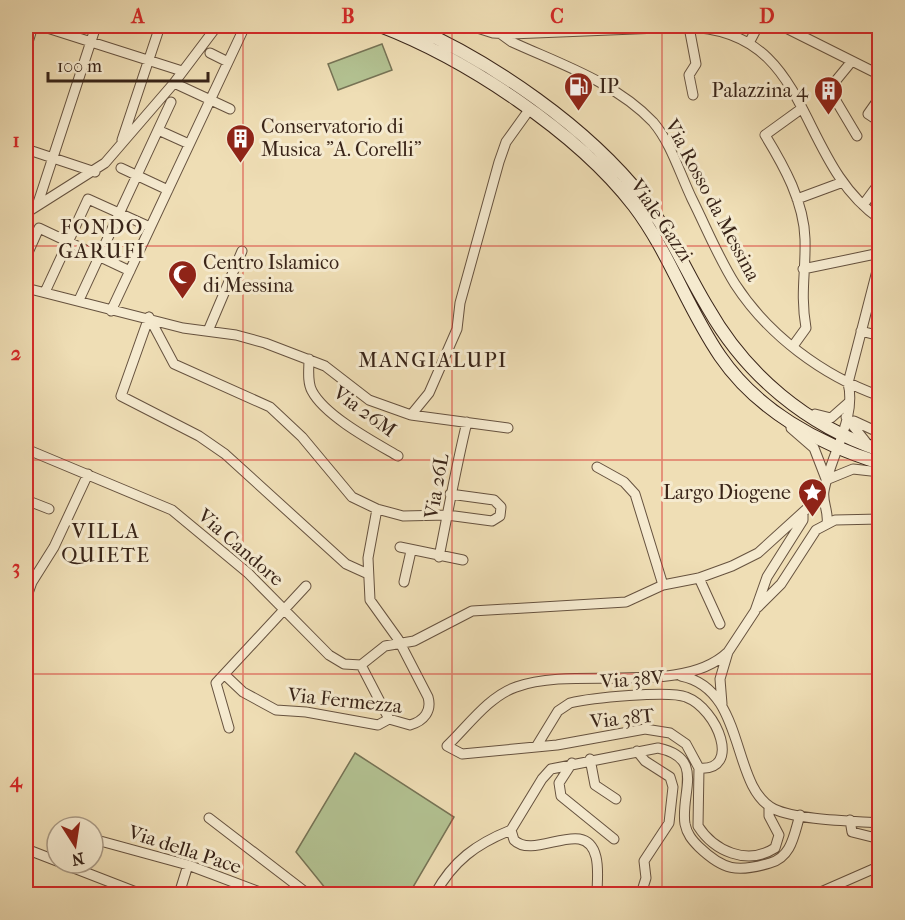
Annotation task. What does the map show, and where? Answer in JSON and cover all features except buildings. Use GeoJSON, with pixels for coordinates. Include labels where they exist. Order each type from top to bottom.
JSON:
{"type":"FeatureCollection","features":[{"type":"Feature","properties":{"kind":"main road","name":"Viale Gazzi"},"geometry":{"type":"LineString","coordinates":[[380,26],[465,68],[529,110],[583,153],[624,194],[659,243],[720,355],[753,393],[785,418],[839,441],[879,463]]}},
{"type":"Feature","properties":{"kind":"main road","name":"Viale Gazzi"},"geometry":{"type":"LineString","coordinates":[[411,26],[501,76],[566,123],[610,161],[660,222],[707,307],[732,346],[764,381],[839,441],[874,448]]}},
{"type":"Feature","properties":{"kind":"street"},"geometry":{"type":"LineString","coordinates":[[26,49],[33,26]]}},
{"type":"Feature","properties":{"kind":"street"},"geometry":{"type":"LineString","coordinates":[[41,26],[182,71]]}},
{"type":"Feature","properties":{"kind":"street"},"geometry":{"type":"LineString","coordinates":[[37,206],[96,26]]}},
{"type":"Feature","properties":{"kind":"street"},"geometry":{"type":"LineString","coordinates":[[121,146],[160,26]]}},
{"type":"Feature","properties":{"kind":"street"},"geometry":{"type":"LineString","coordinates":[[26,213],[95,172],[121,146],[218,26]]}},
{"type":"Feature","properties":{"kind":"street"},"geometry":{"type":"LineString","coordinates":[[111,311],[245,26]]}},
{"type":"Feature","properties":{"kind":"street","name":"Via Rosso da Messina"},"geometry":{"type":"LineString","coordinates":[[471,26],[496,31],[512,42],[632,102],[664,137],[730,276],[761,317],[793,346],[825,370],[879,396]]}},
{"type":"Feature","properties":{"kind":"street"},"geometry":{"type":"LineString","coordinates":[[496,31],[685,26],[723,30],[749,43],[776,66],[843,182],[879,219]]}},
{"type":"Feature","properties":{"kind":"street"},"geometry":{"type":"LineString","coordinates":[[685,26],[696,64],[689,75],[693,95]]}},
{"type":"Feature","properties":{"kind":"street"},"geometry":{"type":"LineString","coordinates":[[749,43],[758,26]]}},
{"type":"Feature","properties":{"kind":"street"},"geometry":{"type":"LineString","coordinates":[[782,26],[879,75]]}},
{"type":"Feature","properties":{"kind":"street"},"geometry":{"type":"LineString","coordinates":[[210,53],[228,62]]}},
{"type":"Feature","properties":{"kind":"street"},"geometry":{"type":"LineString","coordinates":[[852,61],[829,89],[857,136]]}},
{"type":"Feature","properties":{"kind":"street"},"geometry":{"type":"LineString","coordinates":[[174,83],[230,109]]}},
{"type":"Feature","properties":{"kind":"street"},"geometry":{"type":"LineString","coordinates":[[879,97],[868,114],[879,122]]}},
{"type":"Feature","properties":{"kind":"street"},"geometry":{"type":"LineString","coordinates":[[79,300],[171,102]]}},
{"type":"Feature","properties":{"kind":"street"},"geometry":{"type":"LineString","coordinates":[[793,346],[806,328],[801,301],[805,238],[797,199],[784,166],[765,135],[801,109]]}},
{"type":"Feature","properties":{"kind":"street"},"geometry":{"type":"LineString","coordinates":[[411,415],[429,393],[457,329],[460,303],[499,162],[506,142],[529,110]]}},
{"type":"Feature","properties":{"kind":"street"},"geometry":{"type":"LineString","coordinates":[[158,130],[189,144]]}},
{"type":"Feature","properties":{"kind":"street"},"geometry":{"type":"LineString","coordinates":[[26,149],[95,172]]}},
{"type":"Feature","properties":{"kind":"street"},"geometry":{"type":"LineString","coordinates":[[121,168],[168,190]]}},
{"type":"Feature","properties":{"kind":"street"},"geometry":{"type":"LineString","coordinates":[[797,199],[843,182]]}},
{"type":"Feature","properties":{"kind":"street"},"geometry":{"type":"LineString","coordinates":[[863,205],[879,182]]}},
{"type":"Feature","properties":{"kind":"street"},"geometry":{"type":"LineString","coordinates":[[45,292],[88,199],[150,227]]}},
{"type":"Feature","properties":{"kind":"street"},"geometry":{"type":"LineString","coordinates":[[26,257],[39,228],[130,271]]}},
{"type":"Feature","properties":{"kind":"street"},"geometry":{"type":"LineString","coordinates":[[208,331],[242,251]]}},
{"type":"Feature","properties":{"kind":"street"},"geometry":{"type":"LineString","coordinates":[[803,269],[879,253]]}},
{"type":"Feature","properties":{"kind":"street"},"geometry":{"type":"LineString","coordinates":[[827,523],[824,494],[826,480],[850,401],[848,383],[878,272],[879,259]]}},
{"type":"Feature","properties":{"kind":"street"},"geometry":{"type":"LineString","coordinates":[[26,288],[79,300],[111,311],[149,317],[183,328],[249,338],[325,366],[369,400],[411,415],[508,428]]}},
{"type":"Feature","properties":{"kind":"street"},"geometry":{"type":"LineString","coordinates":[[707,307],[722,320],[766,376],[816,415],[831,418],[850,401]]}},
{"type":"Feature","properties":{"kind":"street"},"geometry":{"type":"LineString","coordinates":[[149,317],[174,364],[270,407],[308,444],[346,492],[377,509],[413,517],[447,515],[492,521],[500,516],[501,507],[495,500],[450,494]]}},
{"type":"Feature","properties":{"kind":"street"},"geometry":{"type":"LineString","coordinates":[[149,317],[122,396],[213,446],[346,564],[368,574]]}},
{"type":"Feature","properties":{"kind":"street"},"geometry":{"type":"LineString","coordinates":[[861,331],[879,336]]}},
{"type":"Feature","properties":{"kind":"street","name":"Via 26M"},"geometry":{"type":"LineString","coordinates":[[309,359],[309,381],[317,398],[339,417],[398,456]]}},
{"type":"Feature","properties":{"kind":"street"},"geometry":{"type":"LineString","coordinates":[[846,417],[879,433]]}},
{"type":"Feature","properties":{"kind":"street"},"geometry":{"type":"LineString","coordinates":[[846,417],[874,448]]}},
{"type":"Feature","properties":{"kind":"street"},"geometry":{"type":"LineString","coordinates":[[785,418],[792,430],[814,448],[826,480]]}},
{"type":"Feature","properties":{"kind":"street","name":"Via 26L"},"geometry":{"type":"LineString","coordinates":[[439,557],[445,536],[450,494],[467,422]]}},
{"type":"Feature","properties":{"kind":"street","name":"Via Candore"},"geometry":{"type":"LineString","coordinates":[[26,449],[172,510],[248,573],[329,655],[344,664],[361,664]]}},
{"type":"Feature","properties":{"kind":"street"},"geometry":{"type":"LineString","coordinates":[[597,466],[624,482],[635,494],[663,585]]}},
{"type":"Feature","properties":{"kind":"street"},"geometry":{"type":"LineString","coordinates":[[826,480],[853,469],[879,472]]}},
{"type":"Feature","properties":{"kind":"street"},"geometry":{"type":"LineString","coordinates":[[26,599],[32,582],[54,547],[88,474]]}},
{"type":"Feature","properties":{"kind":"street"},"geometry":{"type":"LineString","coordinates":[[389,719],[361,664],[385,646],[414,641],[472,611],[626,602],[663,585],[699,578],[745,561],[803,516],[824,494]]}},
{"type":"Feature","properties":{"kind":"street"},"geometry":{"type":"LineString","coordinates":[[26,500],[49,509]]}},
{"type":"Feature","properties":{"kind":"street"},"geometry":{"type":"LineString","coordinates":[[377,509],[368,558],[370,600],[400,644]]}},
{"type":"Feature","properties":{"kind":"street"},"geometry":{"type":"LineString","coordinates":[[755,611],[768,577],[803,516],[825,511],[852,518],[879,519]]}},
{"type":"Feature","properties":{"kind":"street"},"geometry":{"type":"LineString","coordinates":[[803,516],[808,528],[816,530]]}},
{"type":"Feature","properties":{"kind":"street"},"geometry":{"type":"LineString","coordinates":[[723,710],[720,679],[728,652],[755,611],[781,584],[816,530],[827,523],[852,518]]}},
{"type":"Feature","properties":{"kind":"street"},"geometry":{"type":"LineString","coordinates":[[400,547],[439,557],[463,560]]}},
{"type":"Feature","properties":{"kind":"street"},"geometry":{"type":"LineString","coordinates":[[404,582],[411,551]]}},
{"type":"Feature","properties":{"kind":"street"},"geometry":{"type":"LineString","coordinates":[[699,578],[720,624]]}},
{"type":"Feature","properties":{"kind":"street"},"geometry":{"type":"LineString","coordinates":[[229,728],[216,682],[306,586]]}},
{"type":"Feature","properties":{"kind":"street","name":"Via Fermezza"},"geometry":{"type":"LineString","coordinates":[[225,675],[254,700],[276,710],[306,712],[378,725],[389,719],[405,725],[423,718],[430,706],[400,644]]}},
{"type":"Feature","properties":{"kind":"street"},"geometry":{"type":"LineString","coordinates":[[672,674],[705,669],[728,652]]}},
{"type":"Feature","properties":{"kind":"street"},"geometry":{"type":"LineString","coordinates":[[672,674],[704,685],[714,695],[723,710],[754,786],[769,806],[784,813],[879,823]]}},
{"type":"Feature","properties":{"kind":"street","name":"Via 38T"},"geometry":{"type":"LineString","coordinates":[[672,674],[545,682],[515,687],[497,698],[447,746],[462,754],[536,747],[654,729],[669,733],[681,740],[694,756],[699,768]]}},
{"type":"Feature","properties":{"kind":"street","name":"Via 38V"},"geometry":{"type":"LineString","coordinates":[[536,747],[558,711],[570,703],[676,694],[703,706],[712,718],[722,740],[722,750],[716,765],[709,769],[699,768]]}},
{"type":"Feature","properties":{"kind":"street"},"geometry":{"type":"LineString","coordinates":[[435,894],[447,872],[465,854],[512,830],[546,773],[557,766],[637,751],[665,750],[682,760],[689,778],[684,817],[687,830],[693,841],[720,865],[735,868],[778,860],[788,851],[800,815]]}},
{"type":"Feature","properties":{"kind":"street"},"geometry":{"type":"LineString","coordinates":[[637,751],[645,761],[670,777],[673,787],[669,823],[644,861],[646,878],[641,894]]}},
{"type":"Feature","properties":{"kind":"street"},"geometry":{"type":"LineString","coordinates":[[590,759],[595,785],[616,799]]}},
{"type":"Feature","properties":{"kind":"street"},"geometry":{"type":"LineString","coordinates":[[572,763],[558,783],[558,792],[614,839]]}},
{"type":"Feature","properties":{"kind":"street"},"geometry":{"type":"LineString","coordinates":[[699,768],[698,826],[726,854],[758,854],[775,848],[779,835],[769,816],[769,806]]}},
{"type":"Feature","properties":{"kind":"street"},"geometry":{"type":"LineString","coordinates":[[209,818],[308,894]]}},
{"type":"Feature","properties":{"kind":"street"},"geometry":{"type":"LineString","coordinates":[[850,820],[852,832],[879,838]]}},
{"type":"Feature","properties":{"kind":"street"},"geometry":{"type":"LineString","coordinates":[[512,830],[514,840],[527,847],[570,838],[585,842],[596,856],[597,894]]}},
{"type":"Feature","properties":{"kind":"street","name":"Via della Pace"},"geometry":{"type":"LineString","coordinates":[[105,843],[188,866],[265,894]]}},
{"type":"Feature","properties":{"kind":"street"},"geometry":{"type":"LineString","coordinates":[[26,849],[45,856]]}},
{"type":"Feature","properties":{"kind":"street"},"geometry":{"type":"LineString","coordinates":[[179,894],[188,866]]}},
{"type":"Feature","properties":{"kind":"street"},"geometry":{"type":"LineString","coordinates":[[816,894],[822,889],[879,866]]}},
{"type":"Feature","properties":{"kind":"street"},"geometry":{"type":"LineString","coordinates":[[92,875],[141,894]]}},
{"type":"Feature","properties":{"kind":"green space"},"geometry":{"type":"Polygon","coordinates":[[[382,44],[392,70],[338,90],[328,64],[382,44]]]}},
{"type":"Feature","properties":{"kind":"green space"},"geometry":{"type":"Polygon","coordinates":[[[355,753],[454,817],[409,894],[330,894],[296,852],[355,753]]]}},
{"type":"Feature","properties":{"kind":"place","name":"IP"},"geometry":{"type":"Point","coordinates":[578,112]}},
{"type":"Feature","properties":{"kind":"place","name":"Palazzina 4"},"geometry":{"type":"Point","coordinates":[829,116]}},
{"type":"Feature","properties":{"kind":"place","name":"Conservatorio di Musica \"A. Corelli\""},"geometry":{"type":"Point","coordinates":[240,164]}},
{"type":"Feature","properties":{"kind":"place","name":"Centro Islamico di Messina"},"geometry":{"type":"Point","coordinates":[182,300]}},
{"type":"Feature","properties":{"kind":"place","name":"Largo Diogene"},"geometry":{"type":"Point","coordinates":[812,518]}},
{"type":"Feature","properties":{"kind":"district","name":"FONDO GARUFI"},"geometry":{"type":"Point","coordinates":[102,239]}},
{"type":"Feature","properties":{"kind":"district","name":"MANGIALUPI"},"geometry":{"type":"Point","coordinates":[433,360]}},
{"type":"Feature","properties":{"kind":"district","name":"VILLA QUIETE"},"geometry":{"type":"Point","coordinates":[106,543]}}]}
